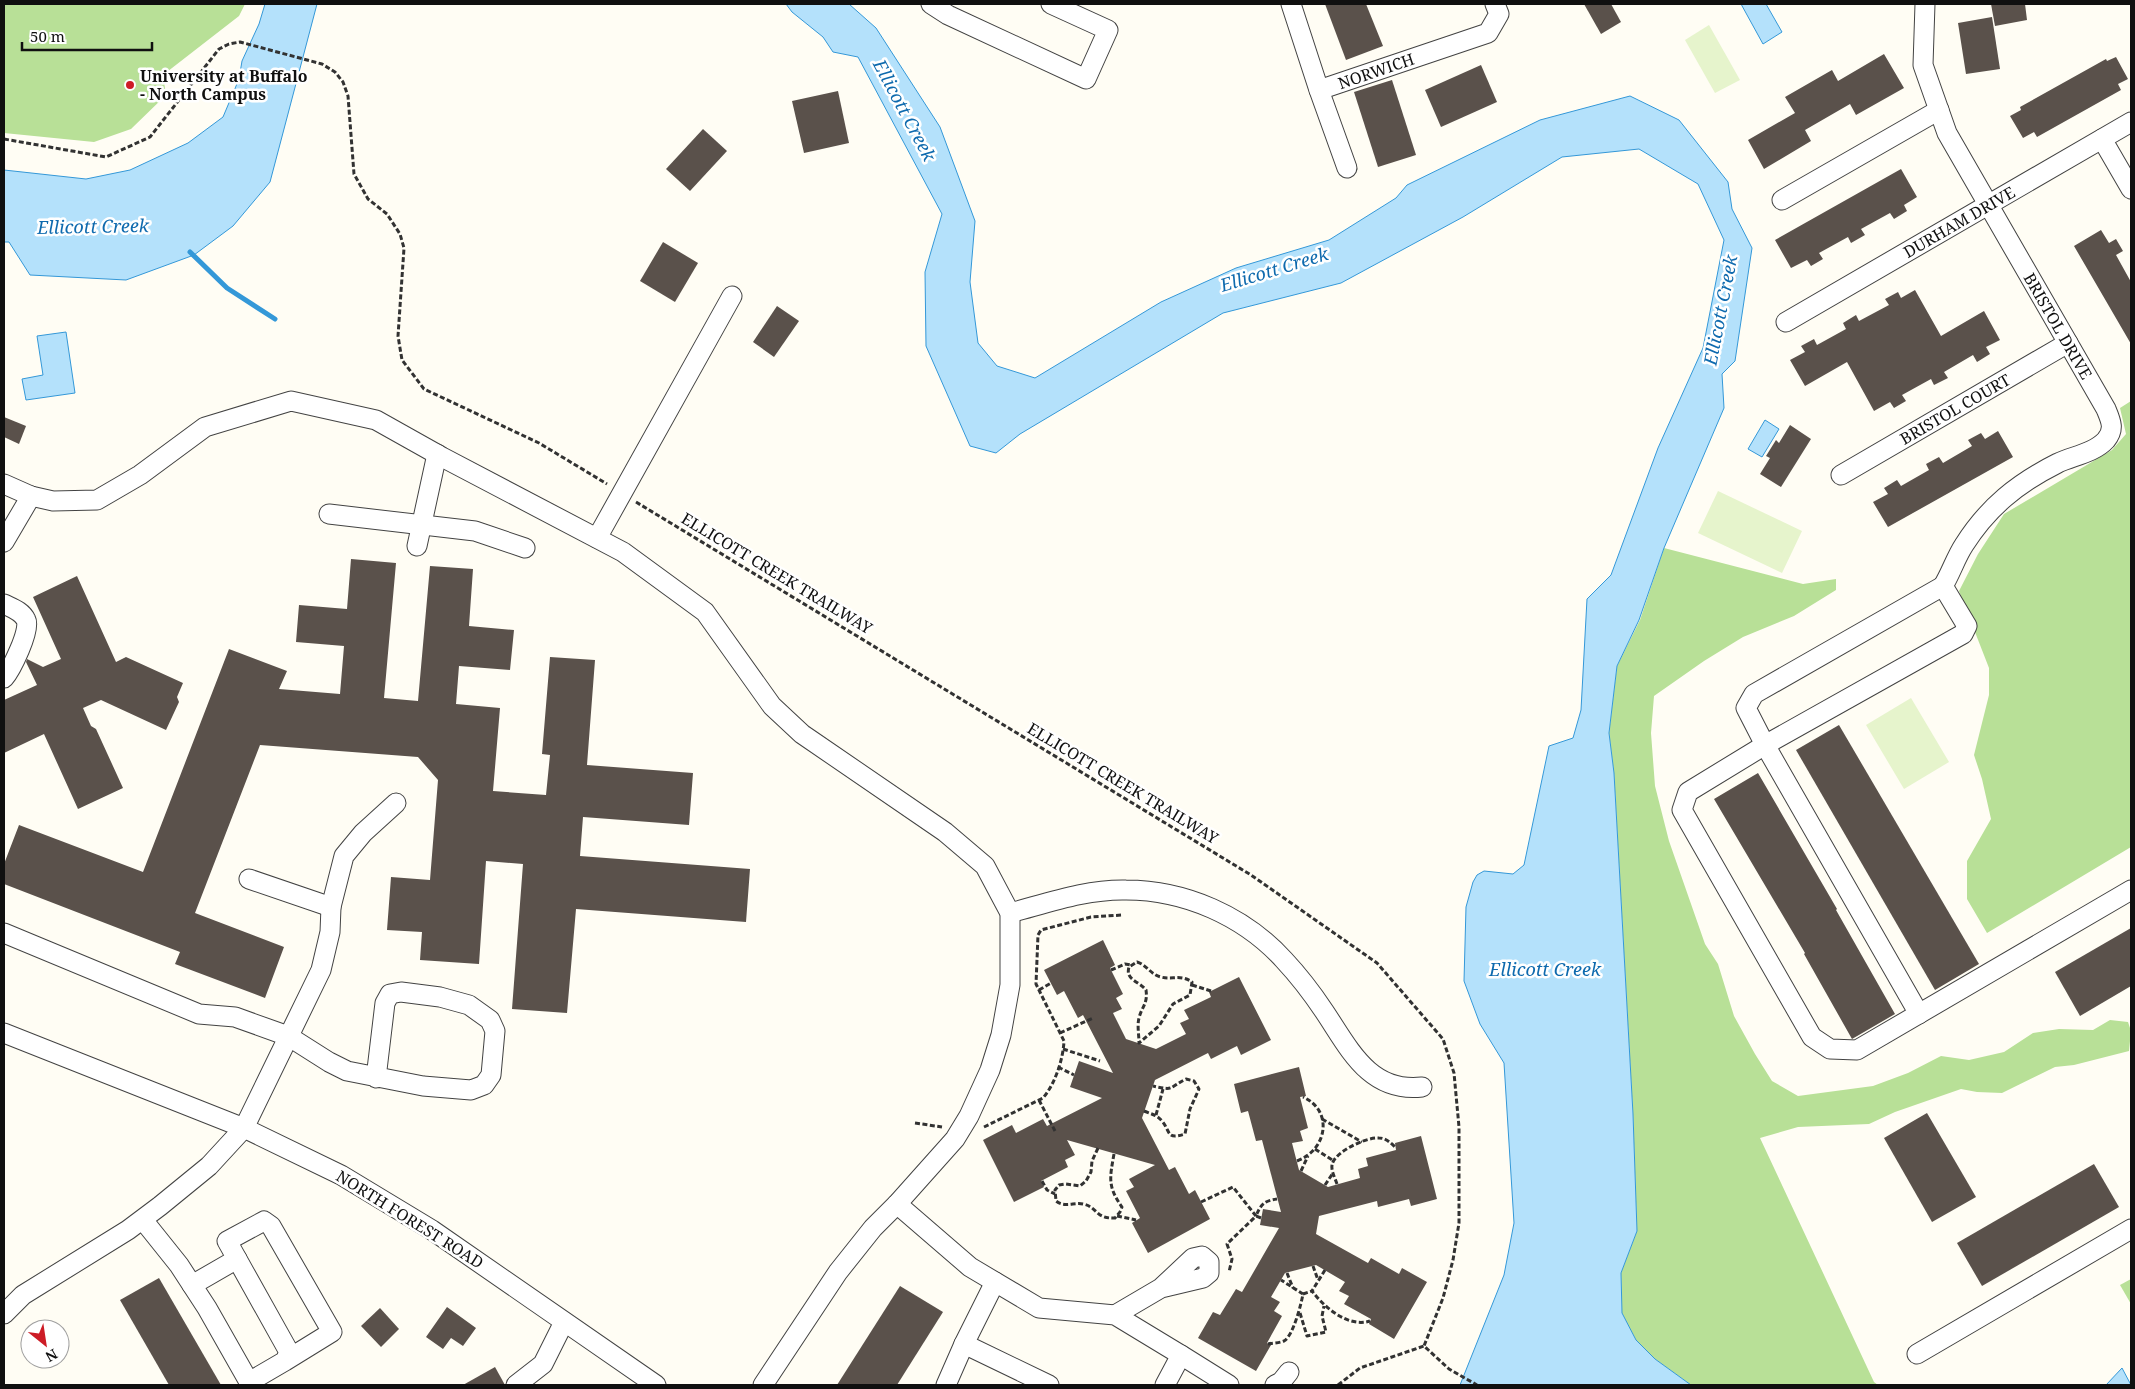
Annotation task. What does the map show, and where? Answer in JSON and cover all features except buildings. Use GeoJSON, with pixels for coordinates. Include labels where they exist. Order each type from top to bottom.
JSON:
{"type":"FeatureCollection","features":[{"type":"Feature","properties":{"kind":"street"},"geometry":{"type":"LineString","coordinates":[[931,4],[948,15],[1086,79],[1108,30],[1051,4]]}},
{"type":"Feature","properties":{"kind":"street","name":"NORWICH"},"geometry":{"type":"LineString","coordinates":[[1291,4],[1319,90],[1488,33],[1499,14],[1495,4]]}},
{"type":"Feature","properties":{"kind":"street","name":"BRISTOL DRIVE"},"geometry":{"type":"LineString","coordinates":[[1925,4],[1923,65],[1947,133],[2106,409],[2112,425],[2111,433],[2104,442],[2088,452],[2058,463],[2015,488],[1984,515],[1962,547],[1943,586]]}},
{"type":"Feature","properties":{"kind":"street"},"geometry":{"type":"LineString","coordinates":[[1319,90],[1348,168]]}},
{"type":"Feature","properties":{"kind":"street"},"geometry":{"type":"LineString","coordinates":[[1782,200],[1939,110]]}},
{"type":"Feature","properties":{"kind":"street","name":"DURHAM DRIVE"},"geometry":{"type":"LineString","coordinates":[[1786,322],[2131,122]]}},
{"type":"Feature","properties":{"kind":"street"},"geometry":{"type":"LineString","coordinates":[[2102,139],[2131,189]]}},
{"type":"Feature","properties":{"kind":"street"},"geometry":{"type":"LineString","coordinates":[[597,538],[732,296]]}},
{"type":"Feature","properties":{"kind":"street","name":"BRISTOL COURT"},"geometry":{"type":"LineString","coordinates":[[1841,475],[2068,343]]}},
{"type":"Feature","properties":{"kind":"street"},"geometry":{"type":"LineString","coordinates":[[4,484],[31,496],[53,502],[97,500],[140,475],[205,427],[291,400],[376,420],[623,552],[705,612],[772,706],[802,734],[945,832],[985,866],[1010,913],[1010,985],[1001,1034],[990,1070],[970,1116],[955,1139],[873,1228],[838,1272],[770,1382]]}},
{"type":"Feature","properties":{"kind":"street"},"geometry":{"type":"LineString","coordinates":[[418,546],[437,454]]}},
{"type":"Feature","properties":{"kind":"street"},"geometry":{"type":"LineString","coordinates":[[5,538],[31,496]]}},
{"type":"Feature","properties":{"kind":"street"},"geometry":{"type":"LineString","coordinates":[[329,514],[474,530],[525,548]]}},
{"type":"Feature","properties":{"kind":"street"},"geometry":{"type":"LineString","coordinates":[[1919,1014],[1765,745],[1746,708],[1754,694],[1943,586],[1967,626],[1963,634],[1765,745],[1688,792],[1682,810],[1812,1037],[1830,1049],[1857,1050],[1919,1014],[2131,890]]}},
{"type":"Feature","properties":{"kind":"street"},"geometry":{"type":"LineString","coordinates":[[4,604],[19,611],[27,620],[28,629],[9,672],[4,678]]}},
{"type":"Feature","properties":{"kind":"street"},"geometry":{"type":"LineString","coordinates":[[4,1314],[23,1295],[143,1220],[210,1166],[244,1128],[320,970],[330,932],[331,907],[344,856],[363,833],[396,803]]}},
{"type":"Feature","properties":{"kind":"street"},"geometry":{"type":"LineString","coordinates":[[250,879],[331,907]]}},
{"type":"Feature","properties":{"kind":"street"},"geometry":{"type":"LineString","coordinates":[[1010,913],[1071,896],[1125,890],[1166,894],[1194,900],[1222,912],[1247,929],[1283,959],[1312,992],[1347,1048],[1367,1070],[1390,1085],[1408,1089],[1422,1087]]}},
{"type":"Feature","properties":{"kind":"street"},"geometry":{"type":"LineString","coordinates":[[4,933],[199,1014],[235,1016],[288,1036],[347,1071],[376,1078],[423,1086],[470,1090],[484,1085],[491,1075],[495,1031],[490,1020],[469,1005],[440,997],[401,992],[390,994],[385,1003],[376,1078]]}},
{"type":"Feature","properties":{"kind":"street","name":"NORTH FOREST ROAD"},"geometry":{"type":"LineString","coordinates":[[4,1033],[244,1128],[300,1154],[373,1192],[445,1239],[656,1385]]}},
{"type":"Feature","properties":{"kind":"street"},"geometry":{"type":"LineString","coordinates":[[897,1204],[970,1267],[1039,1308],[1115,1315],[1229,1385]]}},
{"type":"Feature","properties":{"kind":"street"},"geometry":{"type":"LineString","coordinates":[[143,1220],[179,1265],[249,1382],[285,1361],[332,1332],[271,1226],[264,1221],[227,1242],[289,1352],[285,1361]]}},
{"type":"Feature","properties":{"kind":"street"},"geometry":{"type":"LineString","coordinates":[[1917,1354],[2131,1229]]}},
{"type":"Feature","properties":{"kind":"street"},"geometry":{"type":"LineString","coordinates":[[192,1285],[237,1259]]}},
{"type":"Feature","properties":{"kind":"street"},"geometry":{"type":"LineString","coordinates":[[946,1385],[995,1282]]}},
{"type":"Feature","properties":{"kind":"street"},"geometry":{"type":"LineString","coordinates":[[1115,1315],[1161,1288]]}},
{"type":"Feature","properties":{"kind":"street"},"geometry":{"type":"LineString","coordinates":[[516,1385],[543,1364],[564,1322]]}},
{"type":"Feature","properties":{"kind":"street"},"geometry":{"type":"LineString","coordinates":[[964,1344],[1049,1385]]}},
{"type":"Feature","properties":{"kind":"street"},"geometry":{"type":"LineString","coordinates":[[1165,1385],[1180,1354]]}},
{"type":"Feature","properties":{"kind":"street"},"geometry":{"type":"LineString","coordinates":[[1275,1385],[1281,1382],[1290,1372]]}},
{"type":"Feature","properties":{"kind":"path","name":"ELLICOTT CREEK TRAILWAY"},"geometry":{"type":"LineString","coordinates":[[4,139],[106,157],[150,137],[219,50],[228,44],[240,42],[322,64],[335,72],[343,82],[348,96],[354,174],[368,199],[387,214],[400,234],[404,248],[398,336],[402,360],[424,389],[539,443],[1250,875],[1377,963],[1442,1039],[1454,1073],[1459,1127],[1459,1223],[1453,1260],[1443,1298],[1424,1346]]}},
{"type":"Feature","properties":{"kind":"path"},"geometry":{"type":"LineString","coordinates":[[915,1123],[975,1132],[1038,1100],[1049,1090],[1058,1067],[1064,1042],[1036,984],[1038,935],[1041,930],[1091,917],[1122,915]]}},
{"type":"Feature","properties":{"kind":"path"},"geometry":{"type":"LineString","coordinates":[[1111,970],[1125,964],[1131,965],[1137,962],[1144,964],[1156,975],[1163,978],[1186,978],[1192,982],[1190,995],[1173,1004],[1159,1026],[1139,1043],[1139,1017],[1147,998],[1146,990],[1129,977],[1128,972],[1131,965]]}},
{"type":"Feature","properties":{"kind":"path"},"geometry":{"type":"LineString","coordinates":[[1039,990],[1051,983]]}},
{"type":"Feature","properties":{"kind":"path"},"geometry":{"type":"LineString","coordinates":[[1192,985],[1211,991]]}},
{"type":"Feature","properties":{"kind":"path"},"geometry":{"type":"LineString","coordinates":[[1060,1033],[1093,1018]]}},
{"type":"Feature","properties":{"kind":"path"},"geometry":{"type":"LineString","coordinates":[[1063,1050],[1100,1060]]}},
{"type":"Feature","properties":{"kind":"path"},"geometry":{"type":"LineString","coordinates":[[1058,1067],[1074,1074]]}},
{"type":"Feature","properties":{"kind":"path"},"geometry":{"type":"LineString","coordinates":[[1144,1111],[1156,1115],[1165,1125],[1165,1130],[1171,1136],[1185,1134],[1190,1109],[1199,1089],[1194,1082],[1186,1079],[1173,1089],[1153,1086]]}},
{"type":"Feature","properties":{"kind":"path"},"geometry":{"type":"LineString","coordinates":[[1156,1115],[1163,1089]]}},
{"type":"Feature","properties":{"kind":"path"},"geometry":{"type":"LineString","coordinates":[[1301,1171],[1309,1156],[1316,1149],[1321,1137],[1322,1119],[1315,1103],[1303,1097]]}},
{"type":"Feature","properties":{"kind":"path"},"geometry":{"type":"LineString","coordinates":[[1038,1100],[1055,1130]]}},
{"type":"Feature","properties":{"kind":"path"},"geometry":{"type":"LineString","coordinates":[[1322,1119],[1362,1142]]}},
{"type":"Feature","properties":{"kind":"path"},"geometry":{"type":"LineString","coordinates":[[1337,1184],[1334,1173],[1334,1161],[1337,1155],[1362,1142],[1379,1138],[1388,1140],[1396,1148]]}},
{"type":"Feature","properties":{"kind":"path"},"geometry":{"type":"LineString","coordinates":[[1098,1148],[1086,1181],[1080,1186],[1059,1184],[1054,1194],[1056,1201],[1060,1204],[1082,1203],[1089,1206],[1103,1218],[1115,1218],[1117,1216],[1136,1220]]}},
{"type":"Feature","properties":{"kind":"path"},"geometry":{"type":"LineString","coordinates":[[1316,1149],[1334,1161]]}},
{"type":"Feature","properties":{"kind":"path"},"geometry":{"type":"LineString","coordinates":[[1114,1154],[1110,1177],[1111,1186],[1122,1207],[1117,1216]]}},
{"type":"Feature","properties":{"kind":"path"},"geometry":{"type":"LineString","coordinates":[[1297,1161],[1309,1156]]}},
{"type":"Feature","properties":{"kind":"path"},"geometry":{"type":"LineString","coordinates":[[1325,1185],[1334,1173]]}},
{"type":"Feature","properties":{"kind":"path"},"geometry":{"type":"LineString","coordinates":[[1042,1181],[1047,1190],[1054,1194]]}},
{"type":"Feature","properties":{"kind":"path"},"geometry":{"type":"LineString","coordinates":[[1201,1202],[1233,1188],[1256,1216],[1261,1218]]}},
{"type":"Feature","properties":{"kind":"path"},"geometry":{"type":"LineString","coordinates":[[1229,1272],[1232,1259],[1227,1244],[1256,1216],[1264,1202],[1277,1199]]}},
{"type":"Feature","properties":{"kind":"path"},"geometry":{"type":"LineString","coordinates":[[1314,1266],[1318,1280]]}},
{"type":"Feature","properties":{"kind":"path"},"geometry":{"type":"LineString","coordinates":[[1281,1280],[1303,1294],[1312,1291],[1325,1270]]}},
{"type":"Feature","properties":{"kind":"path"},"geometry":{"type":"LineString","coordinates":[[1287,1273],[1293,1288]]}},
{"type":"Feature","properties":{"kind":"path"},"geometry":{"type":"LineString","coordinates":[[1312,1291],[1324,1306],[1358,1323],[1370,1321]]}},
{"type":"Feature","properties":{"kind":"path"},"geometry":{"type":"LineString","coordinates":[[1268,1344],[1284,1341],[1290,1336],[1295,1320],[1300,1312],[1303,1294]]}},
{"type":"Feature","properties":{"kind":"path"},"geometry":{"type":"LineString","coordinates":[[1300,1312],[1307,1336],[1326,1332],[1322,1316],[1324,1306]]}},
{"type":"Feature","properties":{"kind":"path"},"geometry":{"type":"LineString","coordinates":[[1338,1385],[1360,1368],[1424,1346],[1449,1369],[1477,1385]]}},
{"type":"Feature","properties":{"kind":"green space"},"geometry":{"type":"Polygon","coordinates":[[[4,4],[245,4],[239,16],[163,75],[166,95],[131,129],[94,142],[4,133],[4,4]]]}},
{"type":"Feature","properties":{"kind":"green space"},"geometry":{"type":"Polygon","coordinates":[[[1709,25],[1740,80],[1715,93],[1685,40],[1709,25]]]}},
{"type":"Feature","properties":{"kind":"green space"},"geometry":{"type":"Polygon","coordinates":[[[2131,401],[2131,847],[1987,933],[1967,899],[1967,861],[1991,819],[1982,779],[1974,755],[1989,695],[1989,668],[1959,591],[1978,554],[2004,514],[2112,450],[2126,434],[2120,408],[2131,401]]]}},
{"type":"Feature","properties":{"kind":"green space"},"geometry":{"type":"Polygon","coordinates":[[[1718,491],[1802,531],[1782,573],[1698,533],[1718,491]]]}},
{"type":"Feature","properties":{"kind":"green space"},"geometry":{"type":"Polygon","coordinates":[[[1664,548],[1803,584],[1836,579],[1836,590],[1794,616],[1743,637],[1704,661],[1654,696],[1651,733],[1655,786],[1669,841],[1705,944],[1718,964],[1734,1016],[1772,1081],[1798,1096],[1873,1086],[1908,1073],[1941,1056],[1969,1060],[2004,1052],[2033,1033],[2059,1029],[2093,1030],[2110,1020],[2128,1022],[2131,1031],[2129,1051],[2074,1065],[2055,1067],[2002,1093],[1961,1089],[1895,1112],[1869,1124],[1798,1127],[1760,1138],[1874,1382],[1878,1385],[1691,1385],[1655,1359],[1636,1340],[1622,1313],[1621,1273],[1637,1231],[1633,1114],[1614,773],[1609,733],[1617,666],[1640,620],[1664,548]]]}},
{"type":"Feature","properties":{"kind":"green space"},"geometry":{"type":"Polygon","coordinates":[[[1911,698],[1949,762],[1904,789],[1866,725],[1911,698]]]}},
{"type":"Feature","properties":{"kind":"green space"},"geometry":{"type":"Polygon","coordinates":[[[2131,1279],[2131,1304],[2120,1285],[2131,1279]]]}},
{"type":"Feature","properties":{"kind":"water","name":"Ellicott Creek"},"geometry":{"type":"Polygon","coordinates":[[[265,4],[317,4],[270,182],[233,226],[194,255],[126,280],[30,275],[9,242],[4,242],[4,170],[86,179],[130,170],[188,143],[223,117],[239,79],[242,61],[259,24],[265,4]]]}},
{"type":"Feature","properties":{"kind":"water","name":"Ellicott Creek"},"geometry":{"type":"Polygon","coordinates":[[[786,4],[849,4],[876,28],[940,127],[975,221],[970,282],[978,343],[997,366],[1035,378],[1161,302],[1236,268],[1329,240],[1396,198],[1407,185],[1540,120],[1630,96],[1679,120],[1728,182],[1732,209],[1752,248],[1735,361],[1722,374],[1724,408],[1664,548],[1639,620],[1617,666],[1609,733],[1614,773],[1633,1114],[1637,1231],[1621,1273],[1622,1313],[1636,1340],[1655,1359],[1691,1385],[1460,1385],[1504,1275],[1514,1223],[1504,1063],[1480,1024],[1464,981],[1466,907],[1473,882],[1477,875],[1484,871],[1513,874],[1524,865],[1549,746],[1573,738],[1581,710],[1587,599],[1611,575],[1658,448],[1703,348],[1724,240],[1698,184],[1639,149],[1562,157],[1463,217],[1341,283],[1223,313],[1020,434],[996,453],[970,446],[926,346],[925,272],[942,214],[858,57],[833,52],[823,37],[792,12],[786,4]]]}},
{"type":"Feature","properties":{"kind":"water"},"geometry":{"type":"Polygon","coordinates":[[[1741,4],[1766,4],[1782,32],[1763,44],[1741,4]]]}},
{"type":"Feature","properties":{"kind":"water"},"geometry":{"type":"Polygon","coordinates":[[[66,332],[75,393],[26,400],[22,379],[43,375],[37,336],[66,332]]]}},
{"type":"Feature","properties":{"kind":"water"},"geometry":{"type":"Polygon","coordinates":[[[1765,420],[1779,429],[1762,457],[1748,449],[1765,420]]]}},
{"type":"Feature","properties":{"kind":"water"},"geometry":{"type":"Polygon","coordinates":[[[2122,1368],[2131,1385],[2106,1385],[2122,1368]]]}},
{"type":"Feature","properties":{"kind":"waterway"},"geometry":{"type":"LineString","coordinates":[[190,252],[227,288],[275,319]]}},
{"type":"Feature","properties":{"kind":"place","name":"University at Buffalo - North Campus"},"geometry":{"type":"Point","coordinates":[130,85]}}]}
